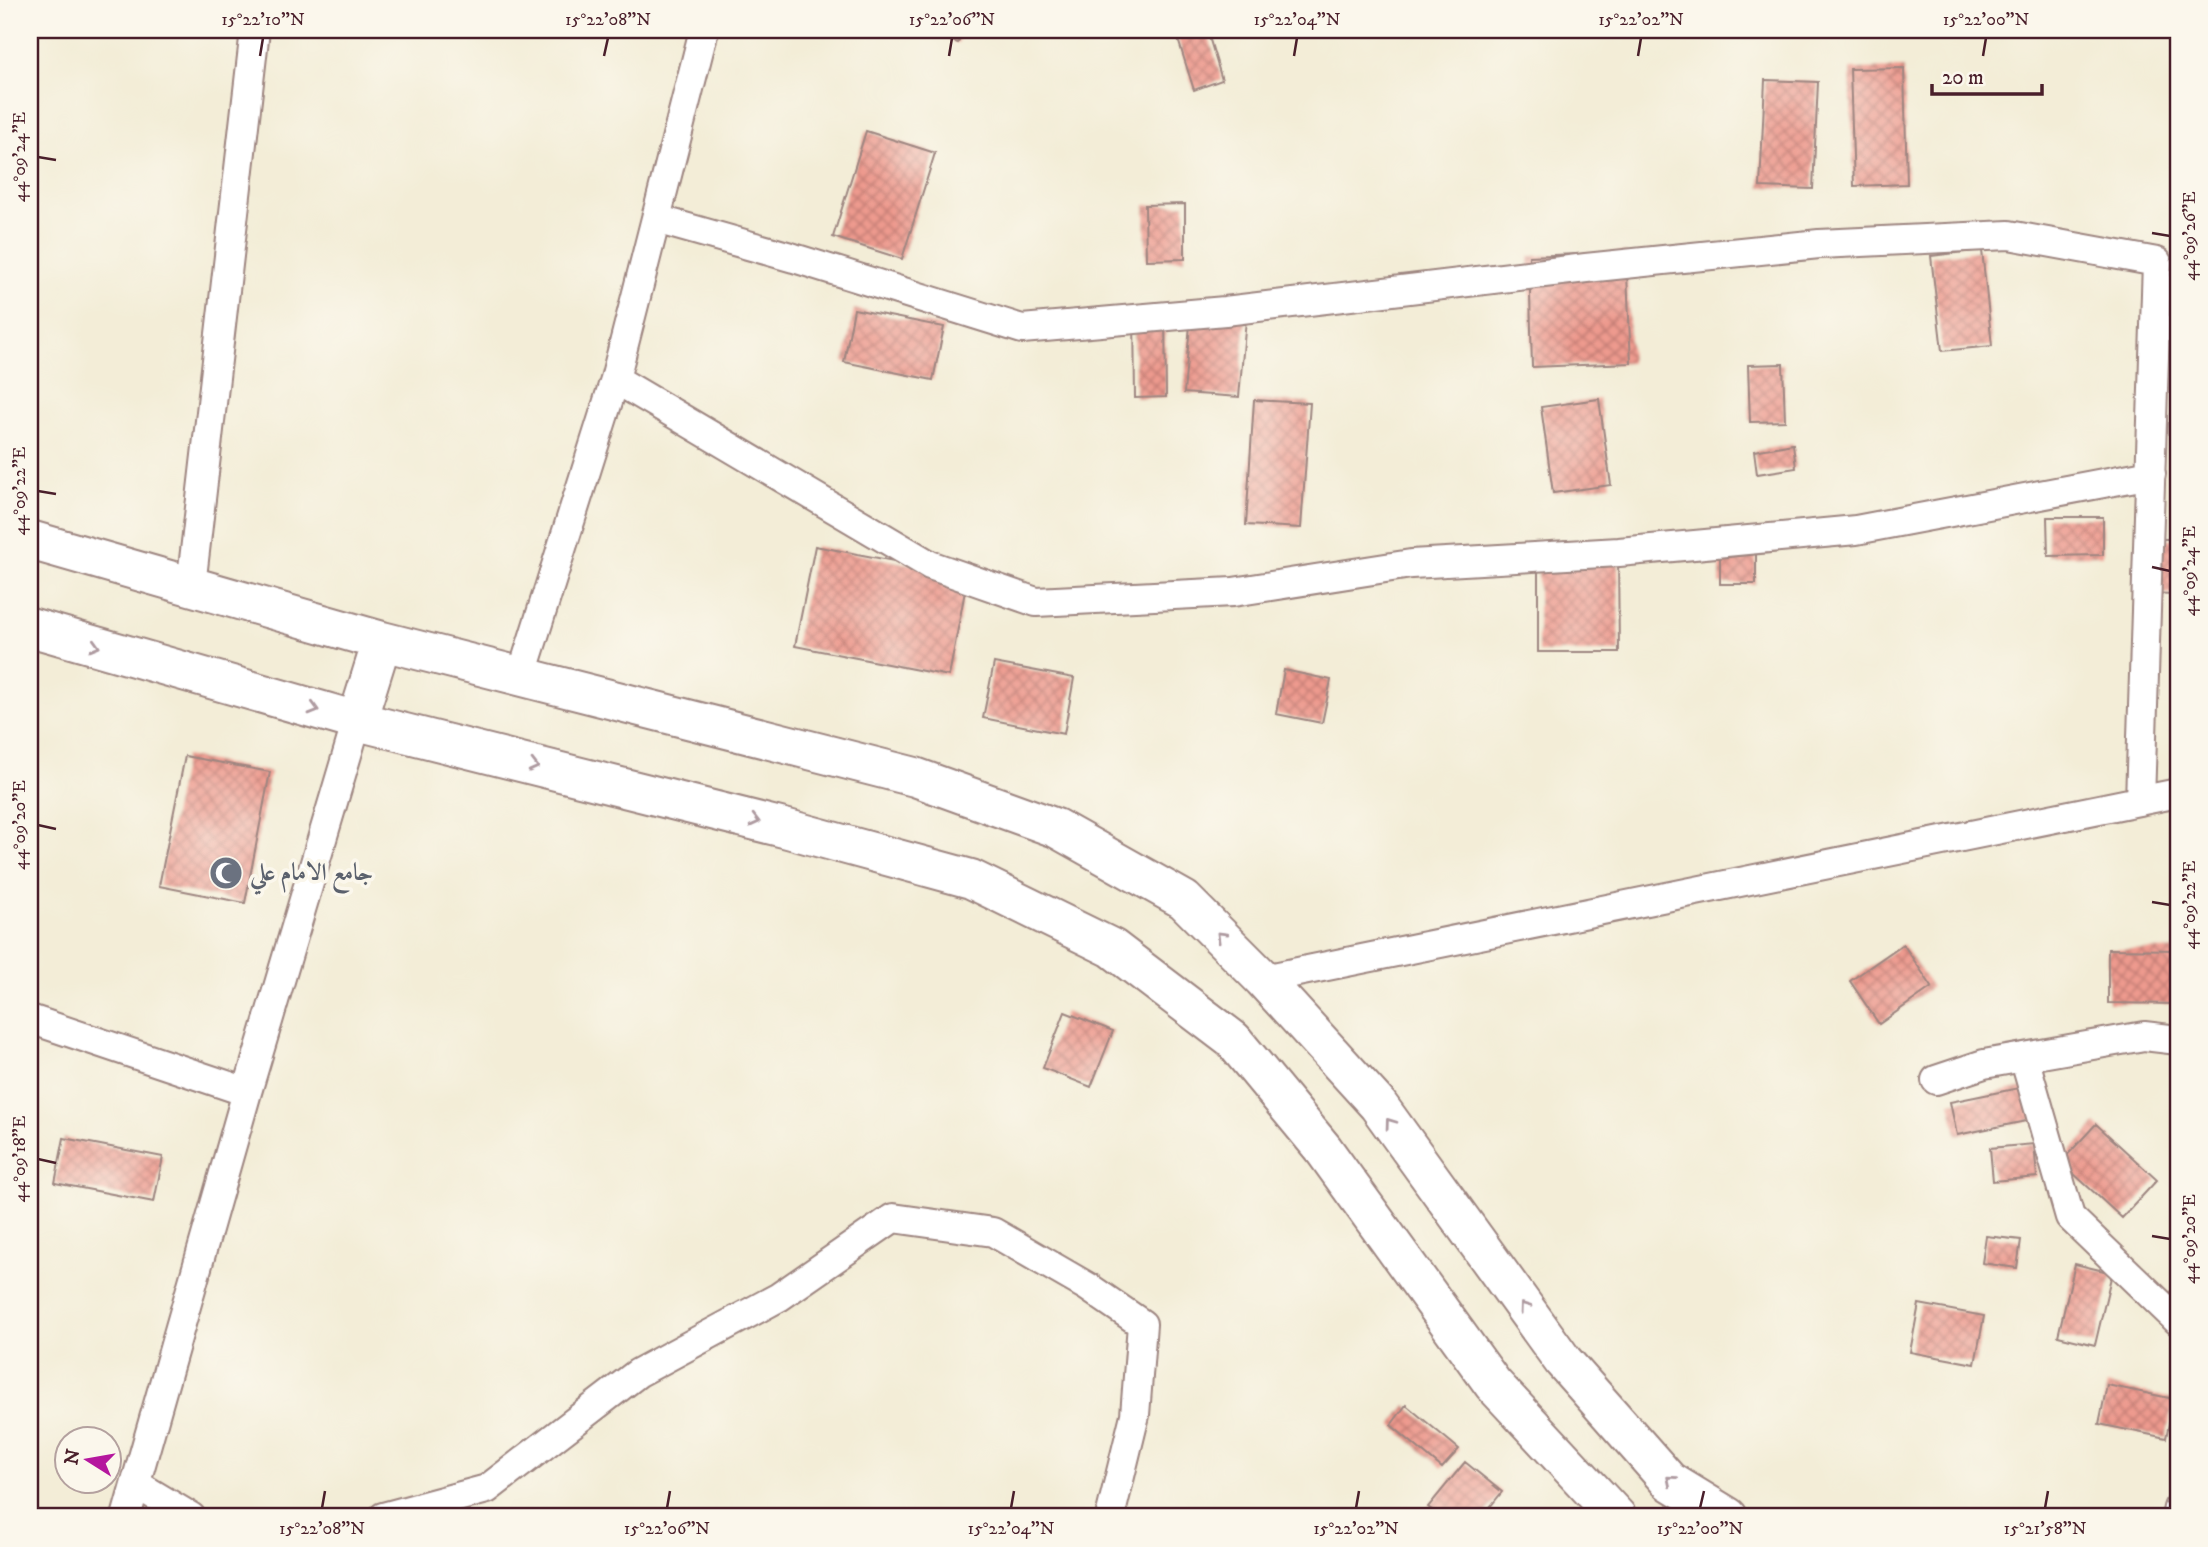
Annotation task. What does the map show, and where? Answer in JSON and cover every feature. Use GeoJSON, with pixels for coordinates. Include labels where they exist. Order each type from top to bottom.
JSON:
{"type":"FeatureCollection","features":[{"type":"Feature","properties":{"kind":"main road"},"geometry":{"type":"LineString","coordinates":[[30,540],[382,641],[915,777],[1056,828],[1184,900],[1264,979],[1378,1105],[1563,1361],[1669,1481],[1728,1517]]}},
{"type":"Feature","properties":{"kind":"main road"},"geometry":{"type":"LineString","coordinates":[[30,627],[357,721],[788,829],[971,878],[1112,948],[1234,1040],[1324,1150],[1493,1384],[1617,1517]]}},
{"type":"Feature","properties":{"kind":"main road"},"geometry":{"type":"LineString","coordinates":[[357,721],[382,641]]}},
{"type":"Feature","properties":{"kind":"street"},"geometry":{"type":"LineString","coordinates":[[191,586],[255,30]]}},
{"type":"Feature","properties":{"kind":"street"},"geometry":{"type":"LineString","coordinates":[[522,677],[615,379],[705,30]]}},
{"type":"Feature","properties":{"kind":"street"},"geometry":{"type":"LineString","coordinates":[[656,219],[794,258],[1022,329],[1225,311],[1586,268],[1819,244],[2009,235],[2168,259],[2151,474],[2140,801]]}},
{"type":"Feature","properties":{"kind":"street"},"geometry":{"type":"LineString","coordinates":[[615,379],[930,565],[1036,602],[1233,592],[1411,564],[1619,552],[1856,530],[2151,474]]}},
{"type":"Feature","properties":{"kind":"street"},"geometry":{"type":"LineString","coordinates":[[126,1517],[247,1092],[357,721]]}},
{"type":"Feature","properties":{"kind":"street"},"geometry":{"type":"LineString","coordinates":[[1264,979],[2178,793]]}},
{"type":"Feature","properties":{"kind":"street"},"geometry":{"type":"LineString","coordinates":[[30,1019],[247,1092]]}},
{"type":"Feature","properties":{"kind":"street"},"geometry":{"type":"LineString","coordinates":[[1936,1080],[1984,1064],[2144,1036],[2178,1040]]}},
{"type":"Feature","properties":{"kind":"street"},"geometry":{"type":"LineString","coordinates":[[2024,1057],[2070,1217],[2178,1321]]}},
{"type":"Feature","properties":{"kind":"street"},"geometry":{"type":"LineString","coordinates":[[383,1517],[487,1489],[638,1373],[779,1297],[893,1218],[993,1232],[1088,1287],[1142,1324],[1135,1415],[1110,1517]]}},
{"type":"Feature","properties":{"kind":"street"},"geometry":{"type":"LineString","coordinates":[[136,1484],[191,1517]]}},
{"type":"Feature","properties":{"kind":"street"},"geometry":{"type":"LineString","coordinates":[[2176,1517],[2178,1508]]}},
{"type":"Feature","properties":{"kind":"building"},"geometry":{"type":"Polygon","coordinates":[[[923,30],[964,30],[958,43],[923,30]]]}},
{"type":"Feature","properties":{"kind":"building"},"geometry":{"type":"Polygon","coordinates":[[[1207,30],[1222,80],[1194,90],[1177,36],[1207,30]]]}},
{"type":"Feature","properties":{"kind":"building"},"geometry":{"type":"Polygon","coordinates":[[[1904,68],[1907,184],[1854,186],[1850,69],[1904,68]]]}},
{"type":"Feature","properties":{"kind":"building"},"geometry":{"type":"Polygon","coordinates":[[[1765,80],[1818,82],[1813,189],[1760,187],[1765,80]]]}},
{"type":"Feature","properties":{"kind":"building"},"geometry":{"type":"Polygon","coordinates":[[[866,131],[935,153],[902,259],[833,237],[866,131]]]}},
{"type":"Feature","properties":{"kind":"building"},"geometry":{"type":"Polygon","coordinates":[[[1185,204],[1185,259],[1146,260],[1145,205],[1185,204]]]}},
{"type":"Feature","properties":{"kind":"building"},"geometry":{"type":"Polygon","coordinates":[[[1982,250],[1992,346],[1942,351],[1931,256],[1982,250]]]}},
{"type":"Feature","properties":{"kind":"building"},"geometry":{"type":"Polygon","coordinates":[[[1626,252],[1631,363],[1532,367],[1529,256],[1626,252]]]}},
{"type":"Feature","properties":{"kind":"building"},"geometry":{"type":"Polygon","coordinates":[[[1192,302],[1247,308],[1239,397],[1184,393],[1192,302]]]}},
{"type":"Feature","properties":{"kind":"building"},"geometry":{"type":"Polygon","coordinates":[[[854,309],[944,327],[933,380],[844,362],[854,309]]]}},
{"type":"Feature","properties":{"kind":"building"},"geometry":{"type":"Polygon","coordinates":[[[1165,313],[1166,397],[1135,398],[1134,314],[1165,313]]]}},
{"type":"Feature","properties":{"kind":"building"},"geometry":{"type":"Polygon","coordinates":[[[1783,364],[1785,421],[1750,422],[1748,365],[1783,364]]]}},
{"type":"Feature","properties":{"kind":"building"},"geometry":{"type":"Polygon","coordinates":[[[1599,399],[1611,485],[1553,493],[1541,407],[1599,399]]]}},
{"type":"Feature","properties":{"kind":"building"},"geometry":{"type":"Polygon","coordinates":[[[1254,400],[1310,403],[1301,528],[1246,525],[1254,400]]]}},
{"type":"Feature","properties":{"kind":"building"},"geometry":{"type":"Polygon","coordinates":[[[1793,444],[1796,468],[1757,474],[1754,451],[1793,444]]]}},
{"type":"Feature","properties":{"kind":"building"},"geometry":{"type":"Polygon","coordinates":[[[2047,517],[2103,517],[2103,555],[2048,556],[2047,517]]]}},
{"type":"Feature","properties":{"kind":"building"},"geometry":{"type":"Polygon","coordinates":[[[1720,537],[1756,537],[1756,584],[1720,584],[1720,537]]]}},
{"type":"Feature","properties":{"kind":"building"},"geometry":{"type":"Polygon","coordinates":[[[2141,539],[2178,539],[2178,594],[2140,593],[2141,539]]]}},
{"type":"Feature","properties":{"kind":"building"},"geometry":{"type":"Polygon","coordinates":[[[815,546],[968,575],[949,676],[795,646],[815,546]]]}},
{"type":"Feature","properties":{"kind":"building"},"geometry":{"type":"Polygon","coordinates":[[[1618,555],[1619,652],[1538,652],[1538,556],[1618,555]]]}},
{"type":"Feature","properties":{"kind":"building"},"geometry":{"type":"Polygon","coordinates":[[[994,663],[1074,678],[1064,734],[983,718],[994,663]]]}},
{"type":"Feature","properties":{"kind":"building"},"geometry":{"type":"Polygon","coordinates":[[[1284,670],[1331,680],[1322,723],[1276,714],[1284,670]]]}},
{"type":"Feature","properties":{"kind":"building"},"geometry":{"type":"Polygon","coordinates":[[[185,756],[270,772],[245,903],[159,886],[185,756]]]}},
{"type":"Feature","properties":{"kind":"building"},"geometry":{"type":"Polygon","coordinates":[[[1903,944],[1932,987],[1879,1024],[1850,981],[1903,944]]]}},
{"type":"Feature","properties":{"kind":"building"},"geometry":{"type":"Polygon","coordinates":[[[2108,949],[2178,950],[2178,1004],[2108,1003],[2108,949]]]}},
{"type":"Feature","properties":{"kind":"building"},"geometry":{"type":"Polygon","coordinates":[[[1065,1012],[1113,1031],[1091,1087],[1043,1068],[1065,1012]]]}},
{"type":"Feature","properties":{"kind":"building"},"geometry":{"type":"Polygon","coordinates":[[[2029,1086],[2036,1119],[1957,1135],[1950,1102],[2029,1086]]]}},
{"type":"Feature","properties":{"kind":"building"},"geometry":{"type":"Polygon","coordinates":[[[2096,1124],[2157,1180],[2122,1218],[2061,1162],[2096,1124]]]}},
{"type":"Feature","properties":{"kind":"building"},"geometry":{"type":"Polygon","coordinates":[[[64,1138],[163,1157],[154,1202],[55,1183],[64,1138]]]}},
{"type":"Feature","properties":{"kind":"building"},"geometry":{"type":"Polygon","coordinates":[[[2034,1144],[2037,1177],[1993,1181],[1990,1148],[2034,1144]]]}},
{"type":"Feature","properties":{"kind":"building"},"geometry":{"type":"Polygon","coordinates":[[[1986,1236],[2021,1240],[2017,1268],[1982,1263],[1986,1236]]]}},
{"type":"Feature","properties":{"kind":"building"},"geometry":{"type":"Polygon","coordinates":[[[2075,1264],[2112,1273],[2095,1345],[2058,1336],[2075,1264]]]}},
{"type":"Feature","properties":{"kind":"building"},"geometry":{"type":"Polygon","coordinates":[[[1919,1304],[1984,1316],[1975,1364],[1910,1352],[1919,1304]]]}},
{"type":"Feature","properties":{"kind":"building"},"geometry":{"type":"Polygon","coordinates":[[[2107,1385],[2174,1399],[2166,1438],[2099,1424],[2107,1385]]]}},
{"type":"Feature","properties":{"kind":"building"},"geometry":{"type":"Polygon","coordinates":[[[1406,1405],[1459,1449],[1442,1468],[1391,1425],[1406,1405]]]}},
{"type":"Feature","properties":{"kind":"building"},"geometry":{"type":"Polygon","coordinates":[[[1465,1462],[1502,1492],[1482,1517],[1441,1517],[1428,1507],[1465,1462]]]}},
{"type":"Feature","properties":{"kind":"place","name":"جامع الامام علي"},"geometry":{"type":"Point","coordinates":[226,873]}}]}
